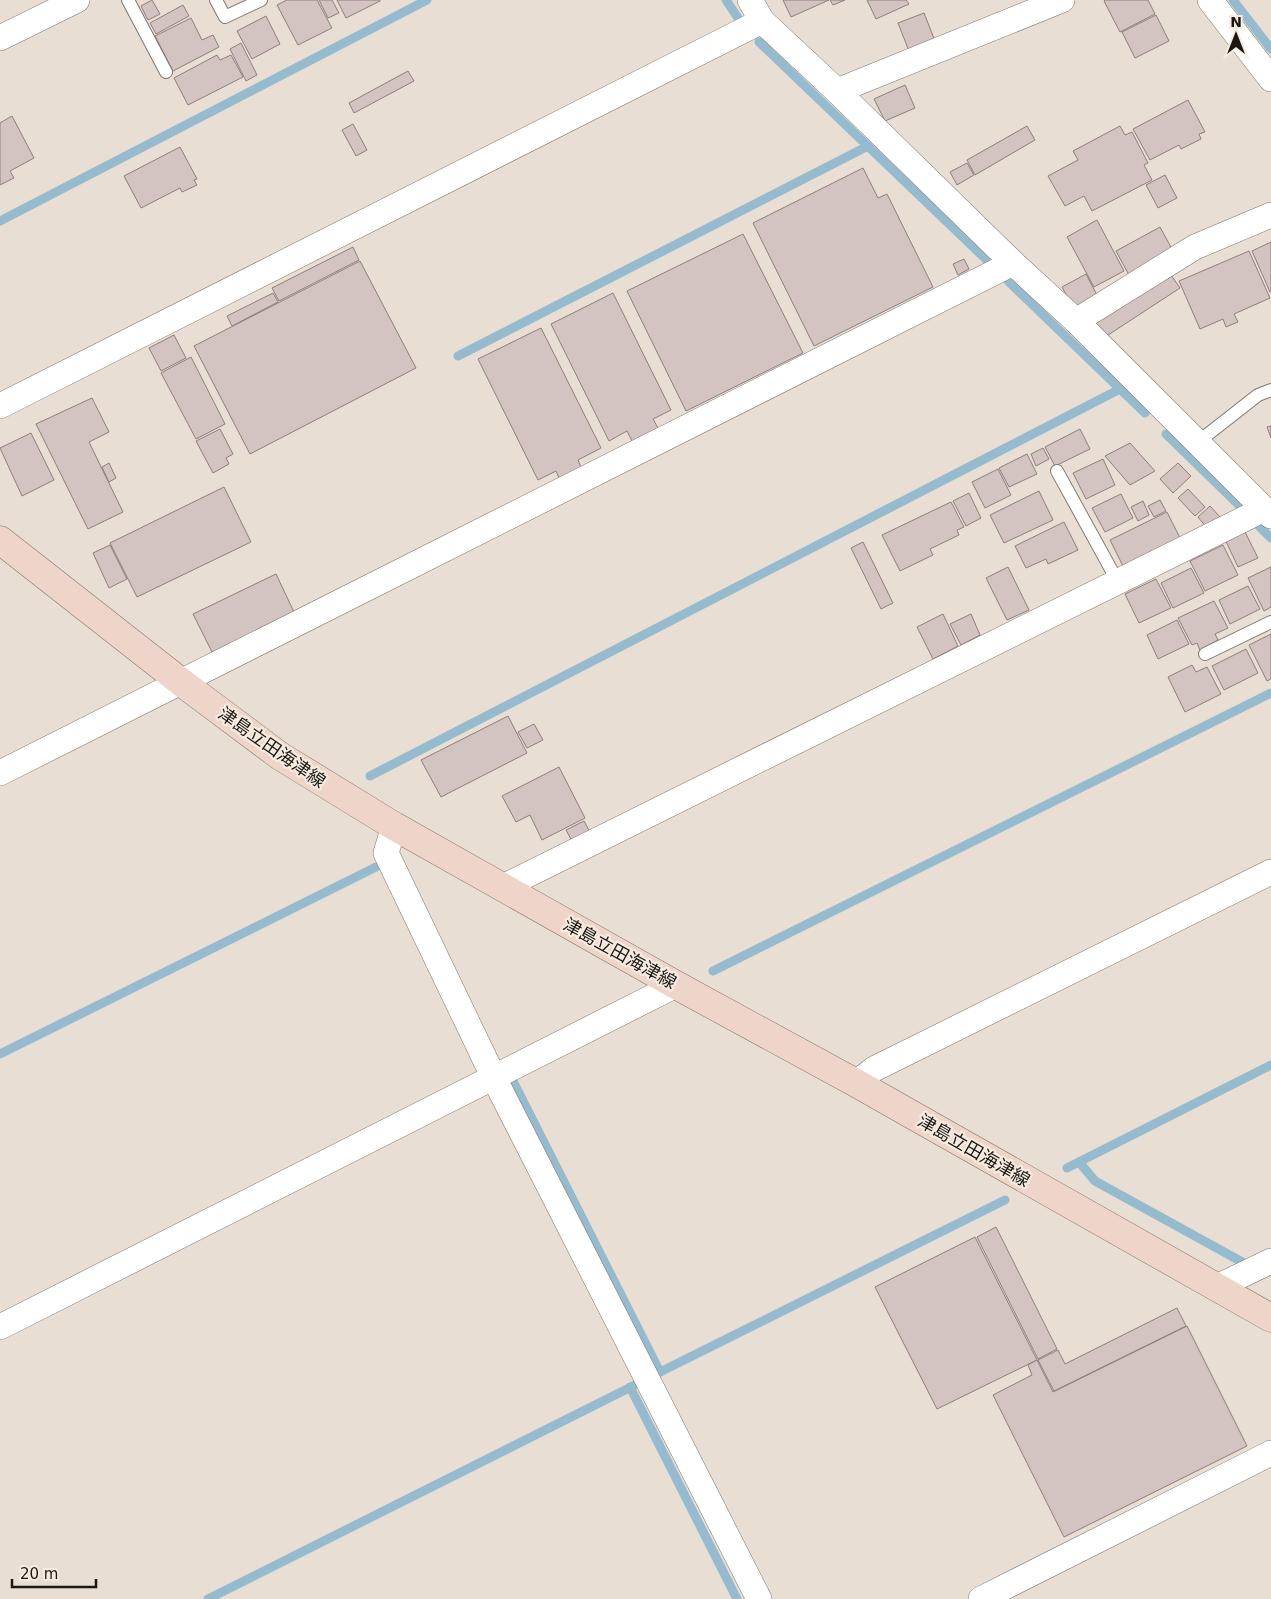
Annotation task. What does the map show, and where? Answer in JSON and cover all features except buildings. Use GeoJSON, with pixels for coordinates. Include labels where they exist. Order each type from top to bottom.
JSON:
{"type":"FeatureCollection","features":[{"type":"Feature","properties":{"kind":"main road","name":"津島立田海津線"},"geometry":{"type":"LineString","coordinates":[[0,540],[181,682],[280,756],[394,826],[676,985],[856,1083],[1271,1318]]}},
{"type":"Feature","properties":{"kind":"street"},"geometry":{"type":"LineString","coordinates":[[0,38],[76,0]]}},
{"type":"Feature","properties":{"kind":"street"},"geometry":{"type":"LineString","coordinates":[[503,887],[1118,582],[1268,512],[1076,321],[1013,263],[837,91],[762,21],[750,0]]}},
{"type":"Feature","properties":{"kind":"street"},"geometry":{"type":"LineString","coordinates":[[837,91],[1062,0]]}},
{"type":"Feature","properties":{"kind":"street"},"geometry":{"type":"LineString","coordinates":[[1210,0],[1271,79]]}},
{"type":"Feature","properties":{"kind":"street"},"geometry":{"type":"LineString","coordinates":[[0,406],[762,21]]}},
{"type":"Feature","properties":{"kind":"street"},"geometry":{"type":"LineString","coordinates":[[1076,321],[1195,247],[1271,215]]}},
{"type":"Feature","properties":{"kind":"street"},"geometry":{"type":"LineString","coordinates":[[0,774],[1013,263]]}},
{"type":"Feature","properties":{"kind":"street"},"geometry":{"type":"LineString","coordinates":[[394,826],[386,853],[494,1078],[759,1599]]}},
{"type":"Feature","properties":{"kind":"street"},"geometry":{"type":"LineString","coordinates":[[856,1083],[874,1069],[1271,872]]}},
{"type":"Feature","properties":{"kind":"street"},"geometry":{"type":"LineString","coordinates":[[0,1327],[676,985]]}},
{"type":"Feature","properties":{"kind":"street"},"geometry":{"type":"LineString","coordinates":[[1216,1287],[1271,1261]]}},
{"type":"Feature","properties":{"kind":"street"},"geometry":{"type":"LineString","coordinates":[[981,1599],[1271,1454]]}},
{"type":"Feature","properties":{"kind":"lane"},"geometry":{"type":"LineString","coordinates":[[128,0],[166,72]]}},
{"type":"Feature","properties":{"kind":"lane"},"geometry":{"type":"LineString","coordinates":[[216,0],[225,17],[261,0]]}},
{"type":"Feature","properties":{"kind":"lane"},"geometry":{"type":"LineString","coordinates":[[1198,442],[1258,395],[1271,390]]}},
{"type":"Feature","properties":{"kind":"lane"},"geometry":{"type":"LineString","coordinates":[[1057,471],[1118,582]]}},
{"type":"Feature","properties":{"kind":"lane"},"geometry":{"type":"LineString","coordinates":[[1205,654],[1271,622]]}},
{"type":"Feature","properties":{"kind":"waterway"},"geometry":{"type":"LineString","coordinates":[[0,221],[427,0]]}},
{"type":"Feature","properties":{"kind":"waterway"},"geometry":{"type":"LineString","coordinates":[[726,0],[738,18]]}},
{"type":"Feature","properties":{"kind":"waterway"},"geometry":{"type":"LineString","coordinates":[[1233,0],[1271,49]]}},
{"type":"Feature","properties":{"kind":"waterway"},"geometry":{"type":"LineString","coordinates":[[759,42],[992,265]]}},
{"type":"Feature","properties":{"kind":"waterway"},"geometry":{"type":"LineString","coordinates":[[458,356],[868,146]]}},
{"type":"Feature","properties":{"kind":"waterway"},"geometry":{"type":"LineString","coordinates":[[1008,281],[1145,413]]}},
{"type":"Feature","properties":{"kind":"waterway"},"geometry":{"type":"LineString","coordinates":[[370,776],[1120,389]]}},
{"type":"Feature","properties":{"kind":"waterway"},"geometry":{"type":"LineString","coordinates":[[1166,434],[1244,510]]}},
{"type":"Feature","properties":{"kind":"waterway"},"geometry":{"type":"LineString","coordinates":[[1255,522],[1271,538]]}},
{"type":"Feature","properties":{"kind":"waterway"},"geometry":{"type":"LineString","coordinates":[[713,971],[1271,693]]}},
{"type":"Feature","properties":{"kind":"waterway"},"geometry":{"type":"LineString","coordinates":[[0,1054],[376,867]]}},
{"type":"Feature","properties":{"kind":"waterway"},"geometry":{"type":"LineString","coordinates":[[1067,1168],[1271,1065]]}},
{"type":"Feature","properties":{"kind":"waterway"},"geometry":{"type":"LineString","coordinates":[[512,1079],[660,1372]]}},
{"type":"Feature","properties":{"kind":"waterway"},"geometry":{"type":"LineString","coordinates":[[1079,1162],[1095,1181],[1244,1263]]}},
{"type":"Feature","properties":{"kind":"waterway"},"geometry":{"type":"LineString","coordinates":[[654,1375],[1005,1200]]}},
{"type":"Feature","properties":{"kind":"waterway"},"geometry":{"type":"LineString","coordinates":[[208,1599],[637,1384]]}},
{"type":"Feature","properties":{"kind":"waterway"},"geometry":{"type":"LineString","coordinates":[[630,1387],[737,1599]]}}]}
